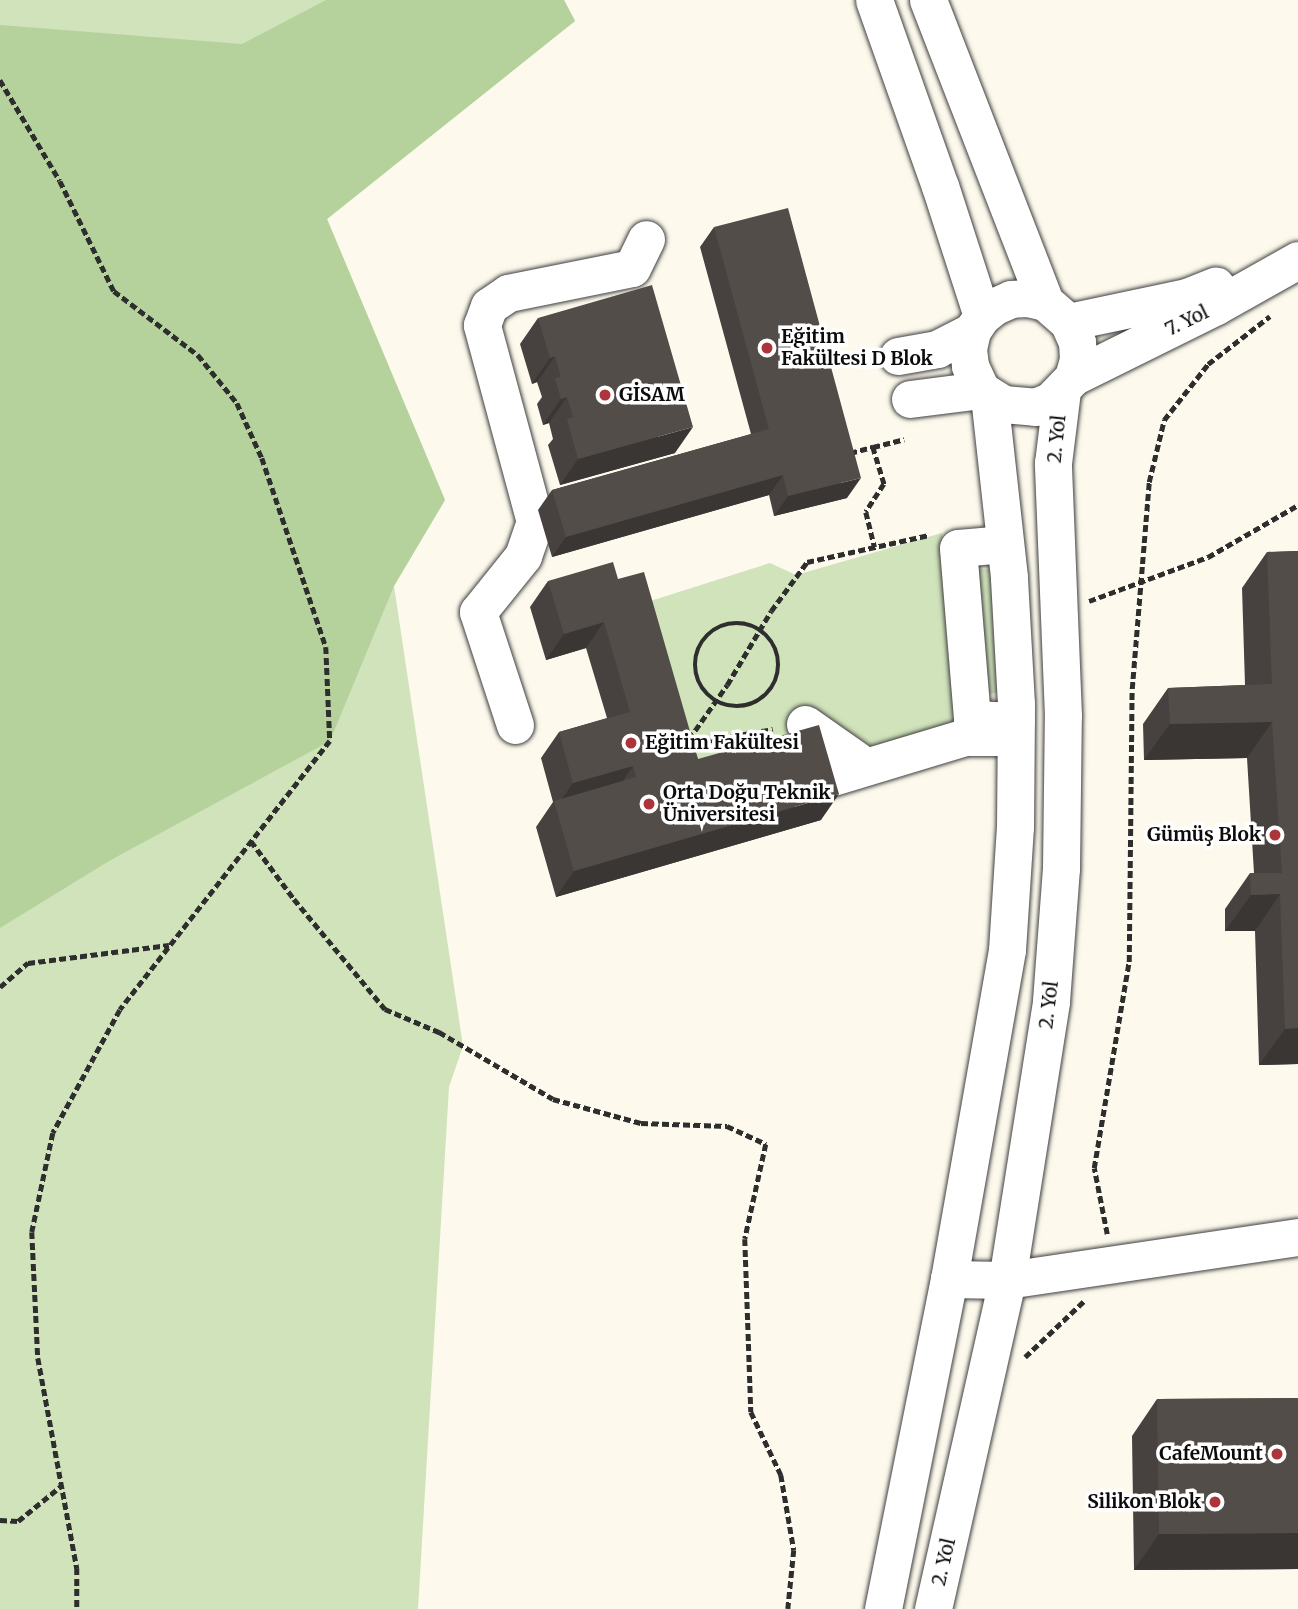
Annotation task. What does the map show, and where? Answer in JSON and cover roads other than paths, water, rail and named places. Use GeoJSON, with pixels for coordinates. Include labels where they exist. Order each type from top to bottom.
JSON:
{"type":"FeatureCollection","features":[{"type":"Feature","properties":{"kind":"street"},"geometry":{"type":"LineString","coordinates":[[874,0],[940,186],[977,324],[968,349],[970,366],[985,393],[1005,544],[1016,729],[1007,950],[948,1279],[883,1609]]}},
{"type":"Feature","properties":{"kind":"street","name":"2. Yol"},"geometry":{"type":"LineString","coordinates":[[928,0],[1056,312],[1077,342],[1078,360],[1068,384],[1053,463],[1063,716],[1059,895],[1051,1001],[1007,1280],[933,1609]]}},
{"type":"Feature","properties":{"kind":"street"},"geometry":{"type":"LineString","coordinates":[[514,725],[478,612],[523,556],[535,522],[482,325],[489,306],[508,293],[632,268],[646,239]]}},
{"type":"Feature","properties":{"kind":"street","name":"7. Yol"},"geometry":{"type":"LineString","coordinates":[[1056,312],[1187,297],[1298,250]]}},
{"type":"Feature","properties":{"kind":"street","name":"7. Yol"},"geometry":{"type":"LineString","coordinates":[[1068,384],[1298,260]]}},
{"type":"Feature","properties":{"kind":"street"},"geometry":{"type":"LineString","coordinates":[[898,356],[937,349],[977,324],[995,306],[1011,299],[1028,298],[1056,312]]}},
{"type":"Feature","properties":{"kind":"street","name":"2. Yol"},"geometry":{"type":"LineString","coordinates":[[985,393],[1003,404],[1019,408],[1050,401],[1068,384]]}},
{"type":"Feature","properties":{"kind":"street"},"geometry":{"type":"LineString","coordinates":[[910,399],[985,393]]}},
{"type":"Feature","properties":{"kind":"street"},"geometry":{"type":"LineString","coordinates":[[1005,544],[958,548],[972,719],[1016,729]]}},
{"type":"Feature","properties":{"kind":"street"},"geometry":{"type":"LineString","coordinates":[[805,723],[865,766]]}},
{"type":"Feature","properties":{"kind":"street"},"geometry":{"type":"LineString","coordinates":[[826,779],[965,737],[1016,729]]}},
{"type":"Feature","properties":{"kind":"street"},"geometry":{"type":"LineString","coordinates":[[948,1279],[1007,1280],[1298,1237]]}},
{"type":"Feature","properties":{"kind":"place","name":"Eğitim Fakültesi D Blok"},"geometry":{"type":"Point","coordinates":[767,348]}},
{"type":"Feature","properties":{"kind":"place","name":"GİSAM"},"geometry":{"type":"Point","coordinates":[605,395]}},
{"type":"Feature","properties":{"kind":"place","name":"Eğitim Fakültesi"},"geometry":{"type":"Point","coordinates":[631,743]}},
{"type":"Feature","properties":{"kind":"place","name":"Orta Doğu Teknik Üniversitesi"},"geometry":{"type":"Point","coordinates":[649,804]}},
{"type":"Feature","properties":{"kind":"place","name":"Gümüş Blok"},"geometry":{"type":"Point","coordinates":[1275,835]}},
{"type":"Feature","properties":{"kind":"place","name":"CafeMount"},"geometry":{"type":"Point","coordinates":[1277,1454]}},
{"type":"Feature","properties":{"kind":"place","name":"Silikon Blok"},"geometry":{"type":"Point","coordinates":[1215,1502]}}]}
